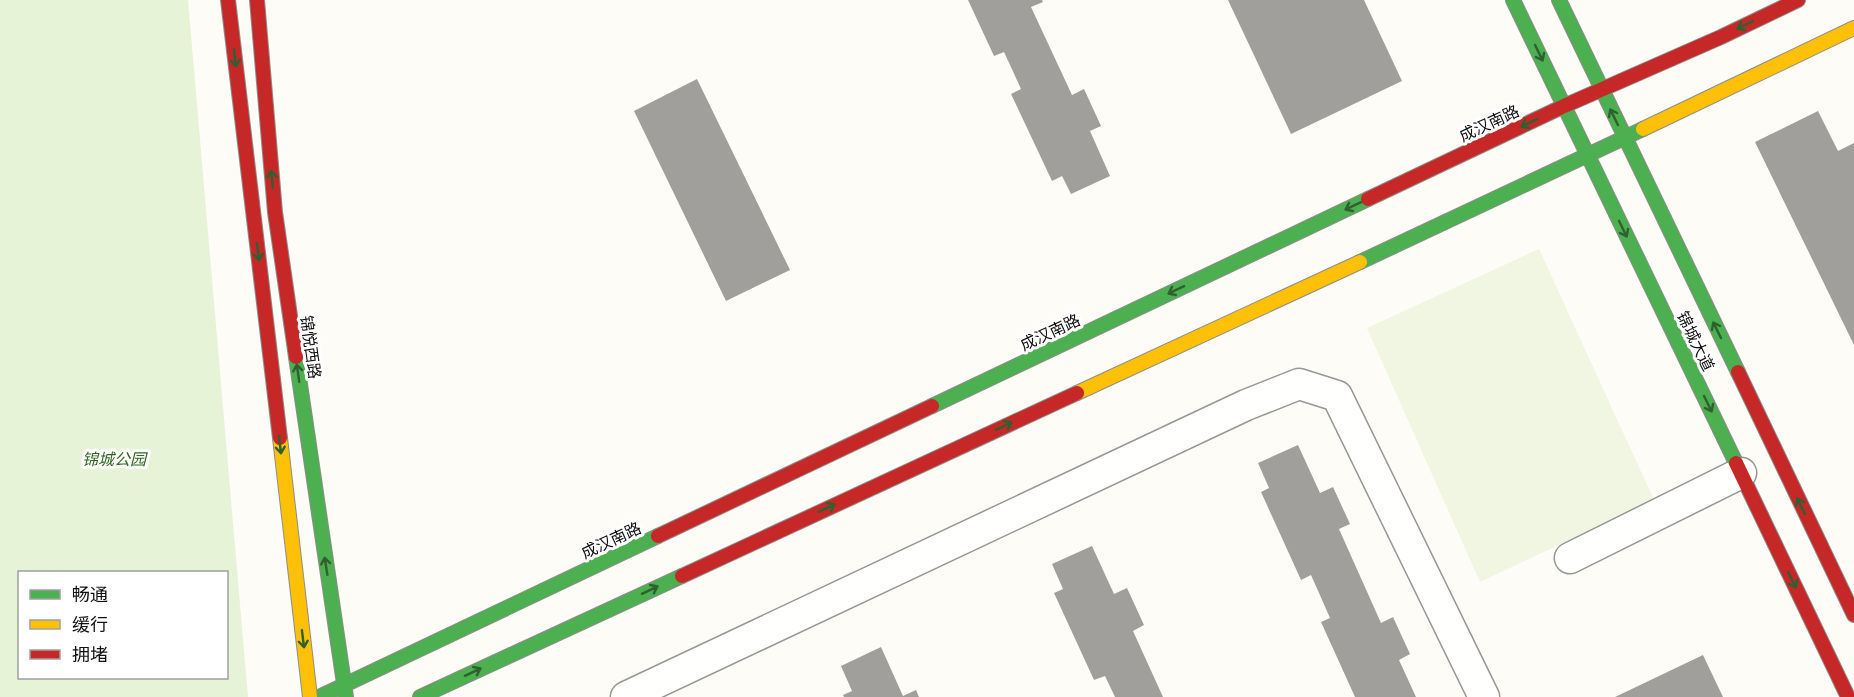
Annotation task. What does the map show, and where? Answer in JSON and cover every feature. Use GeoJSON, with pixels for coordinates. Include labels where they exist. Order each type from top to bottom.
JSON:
{"type":"FeatureCollection","features":[{"type":"Feature","properties":{"kind":"main road"},"geometry":{"type":"LineString","coordinates":[[228,0],[310,697]]}},
{"type":"Feature","properties":{"kind":"main road","name":"锦悦西路"},"geometry":{"type":"LineString","coordinates":[[257,0],[275,212],[345,691]]}},
{"type":"Feature","properties":{"kind":"main road","name":"锦城大道"},"geometry":{"type":"LineString","coordinates":[[1513,0],[1848,697]]}},
{"type":"Feature","properties":{"kind":"main road","name":"锦城大道"},"geometry":{"type":"LineString","coordinates":[[1559,0],[1854,615]]}},
{"type":"Feature","properties":{"kind":"main road","name":"成汉南路"},"geometry":{"type":"LineString","coordinates":[[319,697],[345,691],[1564,106],[1722,37],[1798,0]]}},
{"type":"Feature","properties":{"kind":"main road"},"geometry":{"type":"LineString","coordinates":[[420,697],[1588,156],[1854,28]]}},
{"type":"Feature","properties":{"kind":"street"},"geometry":{"type":"LineString","coordinates":[[626,697],[1246,405],[1299,384],[1336,396],[1484,697]]}},
{"type":"Feature","properties":{"kind":"street"},"geometry":{"type":"LineString","coordinates":[[1570,558],[1741,473]]}},
{"type":"Feature","properties":{"kind":"green space","name":"锦城公园"},"geometry":{"type":"Polygon","coordinates":[[[0,0],[188,0],[248,697],[0,697],[0,0]]]}},
{"type":"Feature","properties":{"kind":"green space"},"geometry":{"type":"Polygon","coordinates":[[[1539,249],[1654,500],[1480,582],[1367,328],[1539,249]]]}},
{"type":"Feature","properties":{"kind":"building"},"geometry":{"type":"Polygon","coordinates":[[[968,0],[1042,0],[1043,2],[1031,7],[1072,95],[1084,89],[1101,126],[1090,131],[1110,176],[1071,194],[1062,176],[1052,181],[1011,94],[1021,89],[1011,67],[1004,52],[994,56],[968,0]]]}},
{"type":"Feature","properties":{"kind":"building"},"geometry":{"type":"Polygon","coordinates":[[[1228,0],[1364,0],[1402,81],[1291,134],[1228,0]]]}},
{"type":"Feature","properties":{"kind":"building"},"geometry":{"type":"Polygon","coordinates":[[[697,79],[790,270],[726,301],[634,111],[697,79]]]}},
{"type":"Feature","properties":{"kind":"building"},"geometry":{"type":"Polygon","coordinates":[[[1818,111],[1838,151],[1854,143],[1854,345],[1755,142],[1818,111]]]}},
{"type":"Feature","properties":{"kind":"building"},"geometry":{"type":"Polygon","coordinates":[[[1298,445],[1320,493],[1333,487],[1350,524],[1339,529],[1381,623],[1393,617],[1410,654],[1399,660],[1416,697],[1355,697],[1321,622],[1330,618],[1311,575],[1301,580],[1261,492],[1269,488],[1258,463],[1298,445]]]}},
{"type":"Feature","properties":{"kind":"building"},"geometry":{"type":"Polygon","coordinates":[[[1092,546],[1114,594],[1127,588],[1144,625],[1133,631],[1163,697],[1115,697],[1105,676],[1094,680],[1054,593],[1063,589],[1052,564],[1092,546]]]}},
{"type":"Feature","properties":{"kind":"building"},"geometry":{"type":"Polygon","coordinates":[[[881,647],[903,696],[916,690],[919,697],[844,697],[843,695],[852,691],[841,666],[881,647]]]}},
{"type":"Feature","properties":{"kind":"building"},"geometry":{"type":"Polygon","coordinates":[[[1703,655],[1723,697],[1615,697],[1703,655]]]}},
{"type":"Feature","properties":{"kind":"traffic: fast"},"geometry":{"type":"LineString","coordinates":[[1513,0],[1736,463]]}},
{"type":"Feature","properties":{"kind":"traffic: fast"},"geometry":{"type":"LineString","coordinates":[[1559,0],[1738,372]]}},
{"type":"Feature","properties":{"kind":"traffic: fast"},"geometry":{"type":"LineString","coordinates":[[1360,262],[1643,129]]}},
{"type":"Feature","properties":{"kind":"traffic: fast"},"geometry":{"type":"LineString","coordinates":[[932,406],[1368,199]]}},
{"type":"Feature","properties":{"kind":"traffic: fast"},"geometry":{"type":"LineString","coordinates":[[296,357],[346,697]]}},
{"type":"Feature","properties":{"kind":"traffic: fast"},"geometry":{"type":"LineString","coordinates":[[319,697],[658,536]]}},
{"type":"Feature","properties":{"kind":"traffic: fast"},"geometry":{"type":"LineString","coordinates":[[420,697],[682,576]]}},
{"type":"Feature","properties":{"kind":"traffic: slow"},"geometry":{"type":"LineString","coordinates":[[1643,129],[1854,28]]}},
{"type":"Feature","properties":{"kind":"traffic: slow"},"geometry":{"type":"LineString","coordinates":[[1077,393],[1360,262]]}},
{"type":"Feature","properties":{"kind":"traffic: slow"},"geometry":{"type":"LineString","coordinates":[[280,438],[310,697]]}},
{"type":"Feature","properties":{"kind":"traffic: jam"},"geometry":{"type":"LineString","coordinates":[[228,0],[280,438]]}},
{"type":"Feature","properties":{"kind":"traffic: jam"},"geometry":{"type":"LineString","coordinates":[[257,0],[275,212],[296,357]]}},
{"type":"Feature","properties":{"kind":"traffic: jam"},"geometry":{"type":"LineString","coordinates":[[1368,199],[1564,106],[1721,37],[1798,0]]}},
{"type":"Feature","properties":{"kind":"traffic: jam"},"geometry":{"type":"LineString","coordinates":[[1738,372],[1854,615]]}},
{"type":"Feature","properties":{"kind":"traffic: jam"},"geometry":{"type":"LineString","coordinates":[[682,576],[1077,393]]}},
{"type":"Feature","properties":{"kind":"traffic: jam"},"geometry":{"type":"LineString","coordinates":[[658,536],[932,406]]}},
{"type":"Feature","properties":{"kind":"traffic: jam"},"geometry":{"type":"LineString","coordinates":[[1736,463],[1848,697]]}}]}
